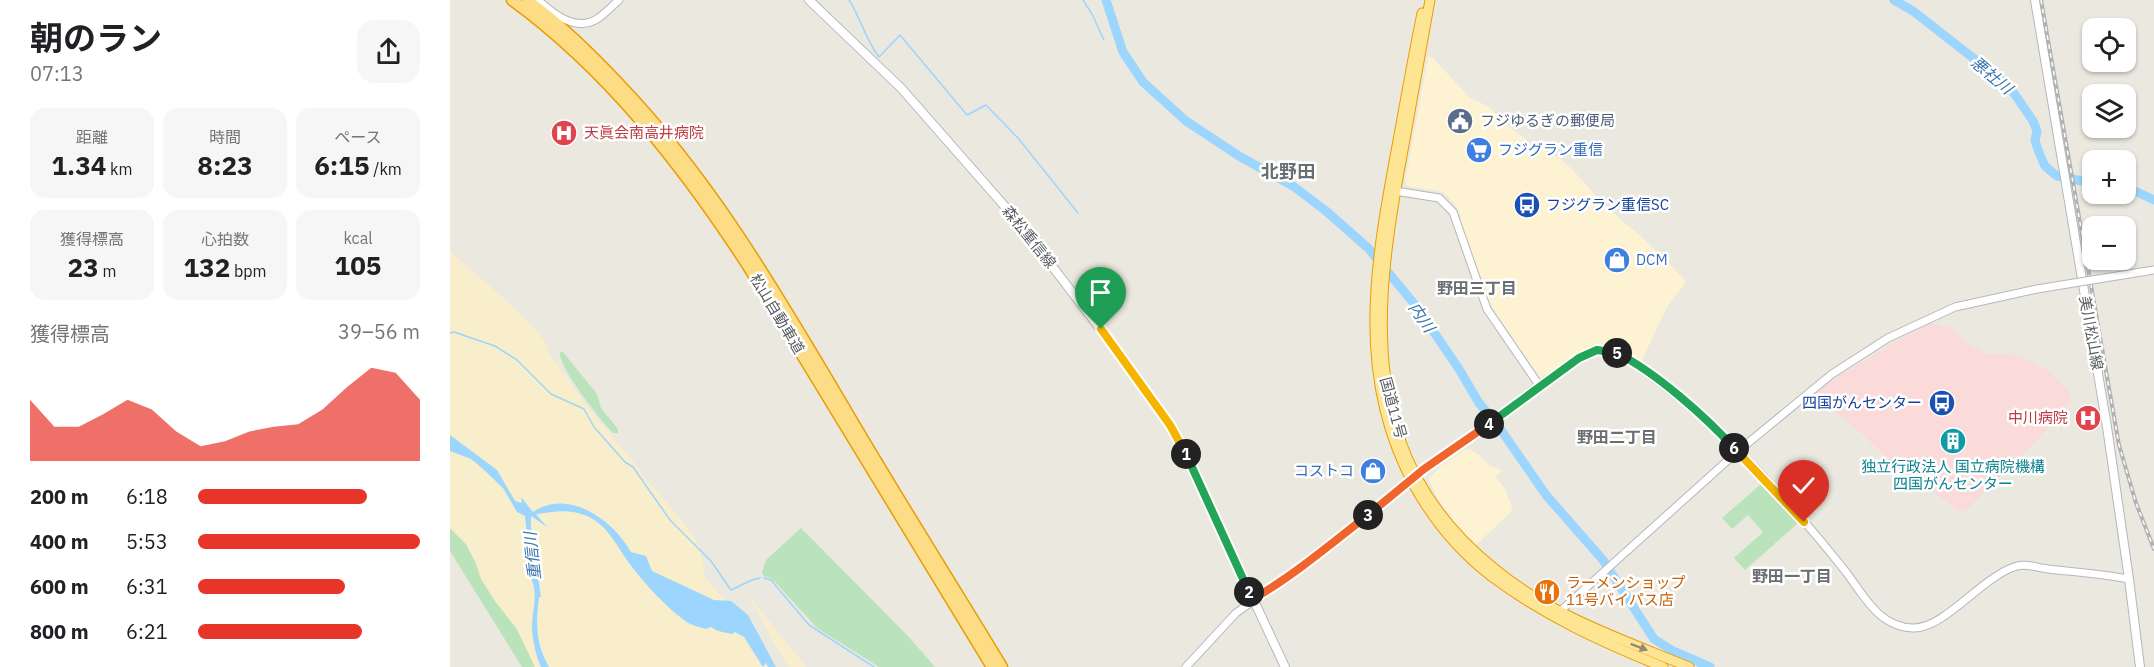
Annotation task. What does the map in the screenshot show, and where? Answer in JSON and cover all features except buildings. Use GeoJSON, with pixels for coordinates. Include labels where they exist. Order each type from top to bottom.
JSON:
{"type":"FeatureCollection","features":[{"type":"Feature","properties":{"kind":"highway","name":"松山自動車道"},"geometry":{"type":"LineString","coordinates":[[512,0],[560,38],[594,70],[675,162],[713,213],[924,548],[1002,667]]}},
{"type":"Feature","properties":{"kind":"highway","name":"松山自動車道"},"geometry":{"type":"LineString","coordinates":[[527,0],[566,32],[641,107],[683,156],[721,207],[789,314],[992,667]]}},
{"type":"Feature","properties":{"kind":"highway","name":"国道11号"},"geometry":{"type":"LineString","coordinates":[[1424,0],[1384,241],[1378,311],[1375,359],[1384,413],[1394,443],[1437,521],[1470,558],[1490,575],[1604,643],[1663,667]]}},
{"type":"Feature","properties":{"kind":"highway","name":"国道11号"},"geometry":{"type":"LineString","coordinates":[[1384,241],[1430,0]]}},
{"type":"Feature","properties":{"kind":"highway","name":"国道11号"},"geometry":{"type":"LineString","coordinates":[[1556,615],[1689,667]]}},
{"type":"Feature","properties":{"kind":"main road","name":"森松重信線"},"geometry":{"type":"LineString","coordinates":[[809,0],[901,88],[1015,218],[1122,357],[1170,425],[1184,451],[1285,667]]}},
{"type":"Feature","properties":{"kind":"main road","name":"美川松山線"},"geometry":{"type":"LineString","coordinates":[[2035,0],[2070,196],[2129,579],[2140,667]]}},
{"type":"Feature","properties":{"kind":"street"},"geometry":{"type":"LineString","coordinates":[[538,0],[561,18],[580,24],[597,20],[619,0]]}},
{"type":"Feature","properties":{"kind":"street"},"geometry":{"type":"LineString","coordinates":[[1395,191],[1439,198],[1453,212],[1487,309],[1539,385]]}},
{"type":"Feature","properties":{"kind":"street"},"geometry":{"type":"LineString","coordinates":[[1556,615],[1737,452],[1832,374],[1888,338],[1955,306],[2037,289],[2154,270]]}},
{"type":"Feature","properties":{"kind":"street"},"geometry":{"type":"LineString","coordinates":[[1186,667],[1219,629],[1253,599],[1310,560],[1414,478],[1539,385],[1586,354],[1597,350],[1610,350],[1625,357],[1670,389],[1705,418],[1821,540],[1875,611],[1885,620],[1899,627],[1916,628],[1930,624],[2002,571],[2020,565],[2129,579]]}},
{"type":"Feature","properties":{"kind":"shaded area"},"geometry":{"type":"Polygon","coordinates":[[[1428,57],[1432,57],[1470,98],[1488,106],[1530,143],[1559,158],[1573,170],[1603,204],[1645,240],[1685,280],[1685,284],[1668,305],[1642,360],[1612,346],[1593,346],[1541,380],[1486,298],[1460,224],[1461,215],[1454,203],[1443,192],[1408,186],[1405,182],[1428,57]]]}},
{"type":"Feature","properties":{"kind":"shaded area"},"geometry":{"type":"Polygon","coordinates":[[[1928,323],[1950,327],[1968,344],[1985,353],[2013,355],[2034,363],[2046,369],[2070,392],[2069,404],[2033,444],[1965,511],[1959,511],[1931,490],[1905,476],[1860,432],[1818,399],[1815,394],[1849,370],[1928,323]]]}},
{"type":"Feature","properties":{"kind":"shaded area"},"geometry":{"type":"Polygon","coordinates":[[[1469,449],[1492,467],[1502,470],[1496,477],[1505,489],[1513,510],[1476,545],[1438,500],[1429,479],[1440,467],[1469,449]]]}},
{"type":"Feature","properties":{"kind":"green space"},"geometry":{"type":"Polygon","coordinates":[[[560,352],[563,352],[597,394],[601,408],[618,429],[618,433],[613,433],[581,394],[561,359],[560,352]]]}},
{"type":"Feature","properties":{"kind":"green space"},"geometry":{"type":"Polygon","coordinates":[[[1762,483],[1798,523],[1745,570],[1734,558],[1763,532],[1748,515],[1732,529],[1722,518],[1762,483]]]}},
{"type":"Feature","properties":{"kind":"green space"},"geometry":{"type":"Polygon","coordinates":[[[450,528],[466,544],[482,579],[495,601],[517,629],[535,667],[522,667],[450,551],[450,528]]]}},
{"type":"Feature","properties":{"kind":"green space"},"geometry":{"type":"Polygon","coordinates":[[[801,528],[907,635],[935,667],[879,667],[817,628],[777,584],[764,576],[762,572],[766,560],[801,528]]]}},
{"type":"Feature","properties":{"kind":"sand"},"geometry":{"type":"Polygon","coordinates":[[[450,251],[536,331],[589,409],[693,535],[700,547],[705,578],[730,605],[760,660],[769,667],[535,667],[517,629],[481,579],[466,544],[450,528],[450,251]]]}},
{"type":"Feature","properties":{"kind":"sand"},"geometry":{"type":"Polygon","coordinates":[[[749,596],[806,667],[789,667],[749,596]]]}},
{"type":"Feature","properties":{"kind":"water","name":"重信川"},"geometry":{"type":"Polygon","coordinates":[[[450,435],[497,470],[515,501],[522,503],[521,497],[533,512],[547,506],[561,504],[589,511],[613,529],[631,552],[646,556],[652,571],[714,600],[731,601],[748,615],[776,667],[768,667],[766,663],[763,667],[744,637],[735,632],[732,634],[711,627],[706,629],[684,620],[644,581],[602,526],[584,515],[564,511],[536,514],[547,527],[531,516],[541,597],[539,597],[538,607],[538,633],[541,649],[549,667],[541,667],[532,635],[535,594],[528,575],[530,565],[525,516],[517,512],[503,488],[482,468],[471,459],[450,451],[450,435]]]}},
{"type":"Feature","properties":{"kind":"waterway"},"geometry":{"type":"LineString","coordinates":[[849,0],[879,57],[900,35],[967,115],[986,105],[1018,138],[1078,213]]}},
{"type":"Feature","properties":{"kind":"waterway"},"geometry":{"type":"LineString","coordinates":[[1083,0],[1104,40]]}},
{"type":"Feature","properties":{"kind":"waterway","name":"内川"},"geometry":{"type":"LineString","coordinates":[[1106,0],[1123,52],[1143,82],[1186,121],[1239,156],[1293,186],[1368,248],[1416,306],[1479,403],[1499,427],[1546,495],[1603,560],[1654,639],[1673,651],[1710,667]]}},
{"type":"Feature","properties":{"kind":"waterway","name":"悪社川"},"geometry":{"type":"LineString","coordinates":[[1894,0],[1913,11],[2009,86],[2033,121],[2037,131],[2035,141],[2045,166],[2057,176],[2082,181]]}},
{"type":"Feature","properties":{"kind":"waterway","name":"悪社川"},"geometry":{"type":"LineString","coordinates":[[2136,192],[2154,200]]}},
{"type":"Feature","properties":{"kind":"waterway"},"geometry":{"type":"LineString","coordinates":[[450,333],[454,332],[495,346],[517,360],[551,394],[584,409],[594,427],[625,462],[633,467],[670,520],[711,561],[731,590],[760,578]]}},
{"type":"Feature","properties":{"kind":"waterway"},"geometry":{"type":"LineString","coordinates":[[764,578],[771,580],[809,625],[874,667]]}},
{"type":"Feature","properties":{"kind":"railway"},"geometry":{"type":"LineString","coordinates":[[2041,0],[2119,445],[2136,503],[2154,549]]}},
{"type":"Feature","properties":{"kind":"place","name":"フジゆるぎの郵便局"},"geometry":{"type":"Point","coordinates":[1460,121]}},
{"type":"Feature","properties":{"kind":"place","name":"天眞会南高井病院"},"geometry":{"type":"Point","coordinates":[564,133]}},
{"type":"Feature","properties":{"kind":"place","name":"フジグラン重信"},"geometry":{"type":"Point","coordinates":[1479,150]}},
{"type":"Feature","properties":{"kind":"place","name":"フジグラン重信SC"},"geometry":{"type":"Point","coordinates":[1527,205]}},
{"type":"Feature","properties":{"kind":"place","name":"DCM"},"geometry":{"type":"Point","coordinates":[1617,260]}},
{"type":"Feature","properties":{"kind":"place","name":"四国がんセンター"},"geometry":{"type":"Point","coordinates":[1942,403]}},
{"type":"Feature","properties":{"kind":"place","name":"中川病院"},"geometry":{"type":"Point","coordinates":[2088,418]}},
{"type":"Feature","properties":{"kind":"place","name":"独立行政法人 国立病院機構 四国がんセンター"},"geometry":{"type":"Point","coordinates":[1953,441]}},
{"type":"Feature","properties":{"kind":"place","name":"コストコ"},"geometry":{"type":"Point","coordinates":[1373,471]}},
{"type":"Feature","properties":{"kind":"place","name":"ラーメンショップ 11号バイパス店"},"geometry":{"type":"Point","coordinates":[1547,592]}},
{"type":"Feature","properties":{"kind":"district","name":"北野田"},"geometry":{"type":"Point","coordinates":[1288,172]}},
{"type":"Feature","properties":{"kind":"district","name":"野田三丁目"},"geometry":{"type":"Point","coordinates":[1477,288]}},
{"type":"Feature","properties":{"kind":"district","name":"野田二丁目"},"geometry":{"type":"Point","coordinates":[1617,437]}},
{"type":"Feature","properties":{"kind":"district","name":"野田一丁目"},"geometry":{"type":"Point","coordinates":[1792,576]}},
{"type":"Feature","properties":{"kind":"route"},"geometry":{"type":"LineString","coordinates":[[1101,329],[1170,425],[1253,599],[1310,560],[1424,469],[1539,385],[1586,354],[1603,349],[1625,357],[1670,389],[1705,418],[1804,522]]}}]}
